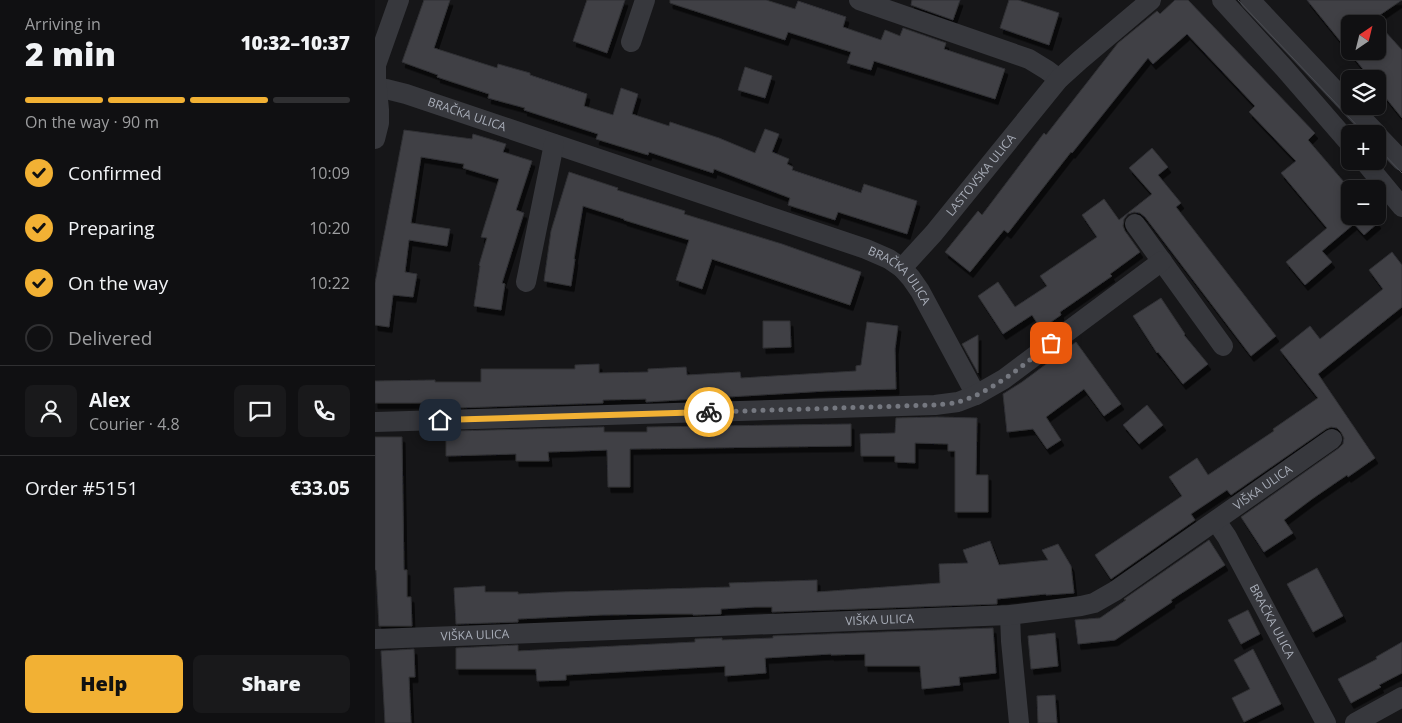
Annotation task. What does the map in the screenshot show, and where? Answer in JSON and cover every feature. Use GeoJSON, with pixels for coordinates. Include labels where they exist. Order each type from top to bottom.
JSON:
{"type":"FeatureCollection","features":[{"type":"Feature","properties":{"kind":"street"},"geometry":{"type":"LineString","coordinates":[[375,139],[379,123],[376,65],[399,0]]}},
{"type":"Feature","properties":{"kind":"street"},"geometry":{"type":"LineString","coordinates":[[631,42],[645,0]]}},
{"type":"Feature","properties":{"kind":"street"},"geometry":{"type":"LineString","coordinates":[[859,0],[891,5],[1029,59],[1059,79]]}},
{"type":"Feature","properties":{"kind":"street","name":"LASTOVSKA ULICA"},"geometry":{"type":"LineString","coordinates":[[902,268],[934,233],[1059,79],[1151,0]]}},
{"type":"Feature","properties":{"kind":"street"},"geometry":{"type":"LineString","coordinates":[[1222,0],[1341,134]]}},
{"type":"Feature","properties":{"kind":"street"},"geometry":{"type":"LineString","coordinates":[[1249,0],[1341,97]]}},
{"type":"Feature","properties":{"kind":"street","name":"BRAČKA ULICA"},"geometry":{"type":"LineString","coordinates":[[376,82],[386,90],[406,94],[867,248],[889,259],[902,268],[920,291],[976,395]]}},
{"type":"Feature","properties":{"kind":"street"},"geometry":{"type":"LineString","coordinates":[[1359,115],[1368,125]]}},
{"type":"Feature","properties":{"kind":"street"},"geometry":{"type":"LineString","coordinates":[[526,282],[555,144]]}},
{"type":"Feature","properties":{"kind":"street"},"geometry":{"type":"LineString","coordinates":[[1386,144],[1402,161]]}},
{"type":"Feature","properties":{"kind":"street"},"geometry":{"type":"LineString","coordinates":[[1372,170],[1402,206]]}},
{"type":"Feature","properties":{"kind":"street"},"geometry":{"type":"LineString","coordinates":[[1135,224],[1223,346]]}},
{"type":"Feature","properties":{"kind":"street"},"geometry":{"type":"LineString","coordinates":[[375,422],[935,405],[957,402],[976,395],[1004,379],[1162,261]]}},
{"type":"Feature","properties":{"kind":"street","name":"VIŠKA ULICA"},"geometry":{"type":"LineString","coordinates":[[375,639],[1009,615],[1081,606],[1094,603],[1115,591],[1332,439]]}},
{"type":"Feature","properties":{"kind":"street","name":"BRAČKA ULICA"},"geometry":{"type":"LineString","coordinates":[[1216,521],[1231,545],[1326,723]]}},
{"type":"Feature","properties":{"kind":"street"},"geometry":{"type":"LineString","coordinates":[[1009,615],[1019,723]]}},
{"type":"Feature","properties":{"kind":"street"},"geometry":{"type":"LineString","coordinates":[[1355,723],[1402,697]]}},
{"type":"Feature","properties":{"kind":"building"},"geometry":{"type":"Polygon","coordinates":[[[424,0],[450,0],[434,48],[497,68],[498,64],[530,73],[530,75],[587,94],[584,106],[613,115],[621,88],[638,94],[632,114],[669,126],[670,122],[719,138],[755,153],[765,129],[779,134],[772,152],[789,159],[787,164],[793,167],[792,170],[861,193],[864,184],[917,201],[907,234],[838,212],[835,220],[788,205],[790,198],[714,169],[713,173],[649,152],[648,155],[596,139],[598,134],[524,110],[525,108],[488,98],[489,94],[437,77],[438,75],[402,62],[424,0]]]}},
{"type":"Feature","properties":{"kind":"building"},"geometry":{"type":"Polygon","coordinates":[[[587,0],[625,0],[607,53],[573,41],[587,0]]]}},
{"type":"Feature","properties":{"kind":"building"},"geometry":{"type":"Polygon","coordinates":[[[670,0],[766,0],[795,9],[798,1],[846,17],[843,27],[881,40],[885,30],[900,36],[903,28],[946,43],[944,49],[1005,69],[995,99],[874,61],[871,70],[847,63],[851,52],[788,32],[785,40],[670,3],[670,0]]]}},
{"type":"Feature","properties":{"kind":"building"},"geometry":{"type":"Polygon","coordinates":[[[912,0],[960,0],[953,20],[911,5],[912,0]]]}},
{"type":"Feature","properties":{"kind":"building"},"geometry":{"type":"Polygon","coordinates":[[[1009,0],[1018,0],[1059,13],[1049,45],[1000,28],[1009,0]]]}},
{"type":"Feature","properties":{"kind":"building"},"geometry":{"type":"Polygon","coordinates":[[[1175,0],[1188,0],[1315,133],[1308,140],[1342,180],[1341,225],[1353,225],[1322,251],[1332,262],[1305,285],[1286,262],[1327,228],[1281,173],[1296,161],[1249,112],[1255,106],[1187,34],[1153,64],[1148,58],[1008,233],[1004,230],[970,272],[945,252],[978,211],[982,215],[1044,133],[1046,135],[1118,43],[1157,11],[1160,14],[1175,0]]]}},
{"type":"Feature","properties":{"kind":"building"},"geometry":{"type":"Polygon","coordinates":[[[1307,0],[1402,0],[1380,15],[1341,15],[1341,42],[1307,0]]]}},
{"type":"Feature","properties":{"kind":"building"},"geometry":{"type":"Polygon","coordinates":[[[1386,32],[1402,50],[1402,118],[1386,98],[1386,70],[1364,70],[1356,60],[1386,60],[1386,32]]]}},
{"type":"Feature","properties":{"kind":"building"},"geometry":{"type":"Polygon","coordinates":[[[745,67],[772,76],[765,98],[738,90],[745,67]]]}},
{"type":"Feature","properties":{"kind":"building"},"geometry":{"type":"Polygon","coordinates":[[[404,130],[472,139],[473,134],[506,144],[503,152],[532,161],[516,210],[524,213],[502,283],[505,284],[501,310],[474,306],[479,265],[487,238],[481,237],[499,179],[463,168],[464,164],[421,157],[411,223],[450,229],[447,246],[409,240],[405,272],[417,274],[413,297],[393,295],[389,327],[375,325],[375,283],[404,130]]]}},
{"type":"Feature","properties":{"kind":"building"},"geometry":{"type":"Polygon","coordinates":[[[1152,148],[1168,167],[1158,175],[1181,203],[1176,207],[1276,336],[1251,356],[1145,217],[1140,213],[1134,212],[1128,214],[1124,219],[1123,226],[1140,252],[1110,274],[1112,276],[1060,312],[1061,315],[1041,329],[1032,315],[1003,334],[978,296],[998,282],[1015,307],[1047,286],[1040,276],[1097,237],[1082,215],[1104,199],[1119,220],[1152,194],[1129,168],[1152,148]]]}},
{"type":"Feature","properties":{"kind":"building"},"geometry":{"type":"Polygon","coordinates":[[[569,172],[618,188],[617,190],[685,211],[684,214],[782,244],[861,272],[850,305],[712,259],[702,289],[676,280],[689,240],[583,206],[571,286],[544,281],[551,231],[569,172]]]}},
{"type":"Feature","properties":{"kind":"building"},"geometry":{"type":"Polygon","coordinates":[[[1355,225],[1376,225],[1364,235],[1355,225]]]}},
{"type":"Feature","properties":{"kind":"building"},"geometry":{"type":"Polygon","coordinates":[[[1392,252],[1402,265],[1402,307],[1318,374],[1375,458],[1348,477],[1347,475],[1284,520],[1293,533],[1264,552],[1241,517],[1343,444],[1344,438],[1337,428],[1331,427],[1326,429],[1231,495],[1227,490],[1191,514],[1195,520],[1111,579],[1095,555],[1182,496],[1169,477],[1197,458],[1208,475],[1274,431],[1273,429],[1318,398],[1280,350],[1310,326],[1320,339],[1383,289],[1369,270],[1392,252]]]}},
{"type":"Feature","properties":{"kind":"building"},"geometry":{"type":"Polygon","coordinates":[[[1161,298],[1184,335],[1208,364],[1183,384],[1157,353],[1133,316],[1161,298]]]}},
{"type":"Feature","properties":{"kind":"building"},"geometry":{"type":"Polygon","coordinates":[[[763,321],[790,321],[791,347],[763,348],[763,321]]]}},
{"type":"Feature","properties":{"kind":"building"},"geometry":{"type":"Polygon","coordinates":[[[867,322],[898,326],[895,349],[896,389],[826,391],[646,402],[646,399],[603,400],[603,403],[455,408],[455,403],[375,403],[375,381],[435,380],[435,382],[481,382],[481,369],[575,369],[575,365],[599,364],[599,373],[648,372],[648,369],[686,367],[687,375],[740,372],[741,378],[856,371],[856,366],[861,365],[867,322]]]}},
{"type":"Feature","properties":{"kind":"building"},"geometry":{"type":"Polygon","coordinates":[[[978,335],[978,373],[962,344],[978,335]]]}},
{"type":"Feature","properties":{"kind":"building"},"geometry":{"type":"Polygon","coordinates":[[[1076,342],[1121,404],[1104,416],[1084,389],[1046,417],[1061,440],[1047,449],[1033,429],[1007,432],[1003,394],[1076,342]]]}},
{"type":"Feature","properties":{"kind":"building"},"geometry":{"type":"Polygon","coordinates":[[[1147,405],[1163,425],[1139,444],[1123,425],[1147,405]]]}},
{"type":"Feature","properties":{"kind":"building"},"geometry":{"type":"Polygon","coordinates":[[[896,418],[977,418],[976,475],[988,475],[988,512],[955,512],[955,451],[948,451],[948,444],[915,443],[915,463],[895,462],[895,456],[861,456],[860,434],[895,433],[896,418]]]}},
{"type":"Feature","properties":{"kind":"building"},"geometry":{"type":"Polygon","coordinates":[[[851,424],[851,446],[630,449],[630,487],[608,487],[607,450],[548,452],[549,461],[516,461],[516,454],[446,456],[446,433],[454,433],[454,431],[604,427],[604,432],[647,432],[647,427],[851,424]]]}},
{"type":"Feature","properties":{"kind":"building"},"geometry":{"type":"Polygon","coordinates":[[[375,437],[402,437],[404,570],[407,570],[407,597],[411,597],[412,626],[379,626],[375,570],[375,437]]]}},
{"type":"Feature","properties":{"kind":"building"},"geometry":{"type":"Polygon","coordinates":[[[1209,540],[1225,565],[1171,600],[1172,602],[1115,640],[1078,644],[1075,620],[1100,618],[1209,540]]]}},
{"type":"Feature","properties":{"kind":"building"},"geometry":{"type":"Polygon","coordinates":[[[990,541],[999,565],[1048,560],[1042,550],[1058,544],[1071,566],[1074,593],[997,599],[997,604],[772,612],[772,607],[755,607],[721,609],[721,614],[601,615],[518,619],[518,622],[456,624],[454,588],[485,586],[485,592],[518,592],[518,594],[730,587],[729,583],[817,580],[817,592],[940,583],[939,564],[968,563],[963,550],[990,541]]]}},
{"type":"Feature","properties":{"kind":"building"},"geometry":{"type":"Polygon","coordinates":[[[1317,568],[1343,616],[1313,632],[1287,584],[1317,568]]]}},
{"type":"Feature","properties":{"kind":"building"},"geometry":{"type":"Polygon","coordinates":[[[1248,610],[1260,634],[1241,644],[1228,620],[1248,610]]]}},
{"type":"Feature","properties":{"kind":"building"},"geometry":{"type":"Polygon","coordinates":[[[993,628],[996,673],[959,677],[960,685],[922,689],[920,666],[865,666],[865,654],[765,658],[766,673],[725,676],[725,666],[566,675],[566,680],[537,681],[536,669],[456,669],[456,648],[518,645],[518,651],[695,642],[695,639],[722,638],[722,640],[773,638],[773,636],[993,628]]]}},
{"type":"Feature","properties":{"kind":"building"},"geometry":{"type":"Polygon","coordinates":[[[1055,633],[1058,666],[1031,669],[1028,636],[1055,633]]]}},
{"type":"Feature","properties":{"kind":"building"},"geometry":{"type":"Polygon","coordinates":[[[1402,642],[1402,673],[1351,703],[1338,679],[1377,659],[1376,657],[1402,642]]]}},
{"type":"Feature","properties":{"kind":"building"},"geometry":{"type":"Polygon","coordinates":[[[414,649],[415,677],[409,677],[411,723],[385,723],[381,651],[414,649]]]}},
{"type":"Feature","properties":{"kind":"building"},"geometry":{"type":"Polygon","coordinates":[[[1253,649],[1281,704],[1244,722],[1232,698],[1250,689],[1234,660],[1253,649]]]}},
{"type":"Feature","properties":{"kind":"building"},"geometry":{"type":"Polygon","coordinates":[[[1055,695],[1057,723],[1038,723],[1037,696],[1055,695]]]}},
{"type":"Feature","properties":{"kind":"tram line"},"geometry":{"type":"LineString","coordinates":[[1238,0],[1356,125]]}},
{"type":"Feature","properties":{"kind":"tram line"},"geometry":{"type":"LineString","coordinates":[[1386,156],[1402,173]]}},
{"type":"Feature","properties":{"kind":"way so far"},"geometry":{"type":"LineString","coordinates":[[709,412],[935,405],[957,402],[976,395],[1004,379],[1051,343]]}},
{"type":"Feature","properties":{"kind":"route"},"geometry":{"type":"LineString","coordinates":[[440,420],[709,412]]}}]}
